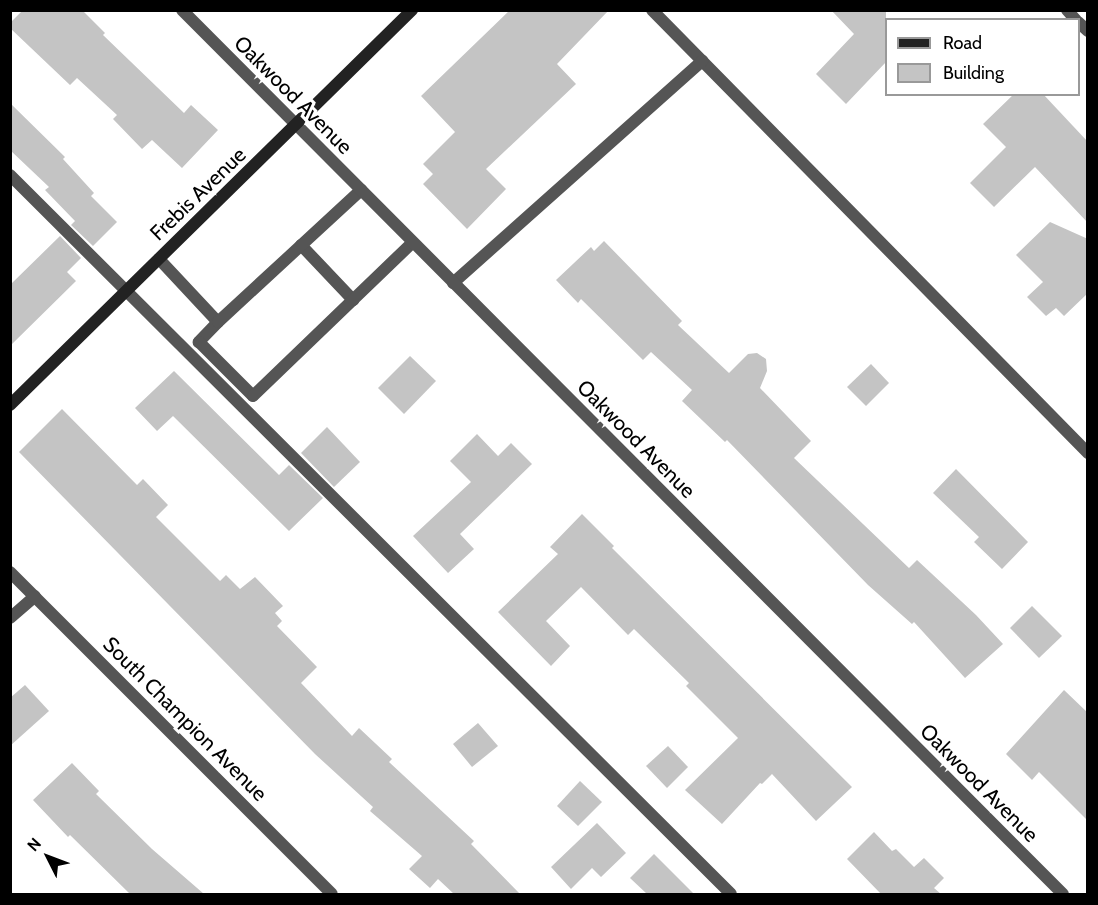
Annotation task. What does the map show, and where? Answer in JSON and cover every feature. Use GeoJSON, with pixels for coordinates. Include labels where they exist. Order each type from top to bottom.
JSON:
{"type":"FeatureCollection","features":[{"type":"Feature","properties":{"kind":"main road","name":"Frebis Avenue"},"geometry":{"type":"LineString","coordinates":[[10,405],[412,10]]}},
{"type":"Feature","properties":{"kind":"street","name":"Oakwood Avenue"},"geometry":{"type":"LineString","coordinates":[[182,10],[1063,894]]}},
{"type":"Feature","properties":{"kind":"street"},"geometry":{"type":"LineString","coordinates":[[652,10],[1088,453]]}},
{"type":"Feature","properties":{"kind":"street"},"geometry":{"type":"LineString","coordinates":[[453,283],[702,61]]}},
{"type":"Feature","properties":{"kind":"street"},"geometry":{"type":"LineString","coordinates":[[10,175],[128,290],[731,894]]}},
{"type":"Feature","properties":{"kind":"street"},"geometry":{"type":"LineString","coordinates":[[361,190],[199,342],[253,396],[412,243]]}},
{"type":"Feature","properties":{"kind":"street"},"geometry":{"type":"LineString","coordinates":[[301,246],[353,300]]}},
{"type":"Feature","properties":{"kind":"street"},"geometry":{"type":"LineString","coordinates":[[159,259],[218,322]]}},
{"type":"Feature","properties":{"kind":"street","name":"South Champion Avenue"},"geometry":{"type":"LineString","coordinates":[[10,572],[332,894]]}},
{"type":"Feature","properties":{"kind":"street"},"geometry":{"type":"LineString","coordinates":[[10,618],[35,596]]}},
{"type":"Feature","properties":{"kind":"building"},"geometry":{"type":"Polygon","coordinates":[[[23,10],[82,10],[105,33],[103,35],[184,113],[191,105],[218,130],[182,168],[152,140],[142,149],[113,119],[117,115],[77,78],[70,85],[10,28],[10,23],[23,10]]]}},
{"type":"Feature","properties":{"kind":"building"},"geometry":{"type":"Polygon","coordinates":[[[510,10],[609,10],[557,64],[576,84],[486,169],[506,189],[467,229],[423,184],[433,174],[423,164],[455,132],[421,96],[510,10]]]}},
{"type":"Feature","properties":{"kind":"building"},"geometry":{"type":"Polygon","coordinates":[[[831,10],[886,10],[885,63],[846,104],[816,74],[854,34],[831,10]]]}},
{"type":"Feature","properties":{"kind":"building"},"geometry":{"type":"Polygon","coordinates":[[[1012,96],[1045,96],[1088,142],[1088,223],[1035,167],[994,207],[970,183],[1006,147],[983,124],[1012,96]]]}},
{"type":"Feature","properties":{"kind":"building"},"geometry":{"type":"Polygon","coordinates":[[[10,103],[65,157],[63,159],[94,193],[91,196],[117,222],[93,246],[71,225],[75,221],[45,190],[49,187],[10,150],[10,103]]]}},
{"type":"Feature","properties":{"kind":"building"},"geometry":{"type":"Polygon","coordinates":[[[1050,222],[1088,239],[1088,293],[1064,316],[1056,308],[1046,316],[1027,297],[1043,282],[1016,255],[1050,222]]]}},
{"type":"Feature","properties":{"kind":"building"},"geometry":{"type":"Polygon","coordinates":[[[60,236],[81,258],[67,272],[76,281],[10,346],[10,285],[60,236]]]}},
{"type":"Feature","properties":{"kind":"building"},"geometry":{"type":"Polygon","coordinates":[[[604,241],[682,321],[678,325],[729,373],[748,354],[757,353],[766,359],[767,371],[760,388],[811,441],[794,458],[909,568],[917,560],[976,615],[1003,644],[965,678],[914,622],[912,624],[868,585],[727,440],[725,442],[682,401],[692,390],[651,352],[643,360],[581,299],[578,303],[556,280],[591,247],[594,251],[604,241]]]}},
{"type":"Feature","properties":{"kind":"building"},"geometry":{"type":"Polygon","coordinates":[[[410,356],[436,381],[404,414],[378,388],[410,356]]]}},
{"type":"Feature","properties":{"kind":"building"},"geometry":{"type":"Polygon","coordinates":[[[871,364],[889,383],[866,406],[847,387],[871,364]]]}},
{"type":"Feature","properties":{"kind":"building"},"geometry":{"type":"Polygon","coordinates":[[[174,371],[279,475],[289,465],[323,498],[289,531],[173,416],[157,431],[135,408],[174,371]]]}},
{"type":"Feature","properties":{"kind":"building"},"geometry":{"type":"Polygon","coordinates":[[[62,409],[137,485],[143,479],[168,505],[156,517],[220,581],[226,575],[240,589],[255,577],[283,606],[275,613],[282,621],[277,626],[317,667],[301,683],[352,736],[359,728],[392,759],[389,762],[474,841],[471,844],[520,894],[454,894],[438,879],[430,888],[409,869],[422,856],[370,811],[373,807],[315,754],[19,452],[62,409]]]}},
{"type":"Feature","properties":{"kind":"building"},"geometry":{"type":"Polygon","coordinates":[[[327,427],[360,462],[334,487],[301,453],[327,427]]]}},
{"type":"Feature","properties":{"kind":"building"},"geometry":{"type":"Polygon","coordinates":[[[477,434],[498,456],[511,443],[532,464],[460,534],[474,549],[448,573],[413,536],[471,482],[450,461],[477,434]]]}},
{"type":"Feature","properties":{"kind":"building"},"geometry":{"type":"Polygon","coordinates":[[[956,469],[1028,542],[1002,569],[974,542],[979,537],[933,493],[956,469]]]}},
{"type":"Feature","properties":{"kind":"building"},"geometry":{"type":"Polygon","coordinates":[[[582,514],[614,546],[612,548],[852,787],[816,821],[772,774],[762,784],[760,783],[722,824],[685,790],[738,738],[686,686],[689,683],[634,629],[628,635],[581,587],[546,621],[570,646],[551,666],[498,612],[558,554],[550,547],[582,514]]]}},
{"type":"Feature","properties":{"kind":"building"},"geometry":{"type":"Polygon","coordinates":[[[1032,606],[1062,636],[1039,658],[1010,628],[1032,606]]]}},
{"type":"Feature","properties":{"kind":"building"},"geometry":{"type":"Polygon","coordinates":[[[25,685],[49,711],[10,746],[10,698],[25,685]]]}},
{"type":"Feature","properties":{"kind":"building"},"geometry":{"type":"Polygon","coordinates":[[[1064,690],[1088,713],[1088,821],[1039,772],[1032,780],[1006,754],[1064,690]]]}},
{"type":"Feature","properties":{"kind":"building"},"geometry":{"type":"Polygon","coordinates":[[[478,723],[498,746],[472,767],[453,744],[478,723]]]}},
{"type":"Feature","properties":{"kind":"building"},"geometry":{"type":"Polygon","coordinates":[[[668,746],[688,767],[667,788],[646,766],[668,746]]]}},
{"type":"Feature","properties":{"kind":"building"},"geometry":{"type":"Polygon","coordinates":[[[72,763],[99,791],[96,794],[152,849],[204,894],[130,894],[70,835],[68,837],[33,800],[72,763]]]}},
{"type":"Feature","properties":{"kind":"building"},"geometry":{"type":"Polygon","coordinates":[[[580,781],[602,802],[578,826],[557,806],[580,781]]]}},
{"type":"Feature","properties":{"kind":"building"},"geometry":{"type":"Polygon","coordinates":[[[597,823],[626,853],[601,877],[592,868],[571,889],[551,867],[597,823]]]}},
{"type":"Feature","properties":{"kind":"building"},"geometry":{"type":"Polygon","coordinates":[[[874,832],[892,851],[896,849],[914,867],[924,858],[944,878],[934,888],[941,894],[881,894],[847,859],[874,832]]]}},
{"type":"Feature","properties":{"kind":"building"},"geometry":{"type":"Polygon","coordinates":[[[654,854],[694,894],[647,894],[630,878],[654,854]]]}}]}
